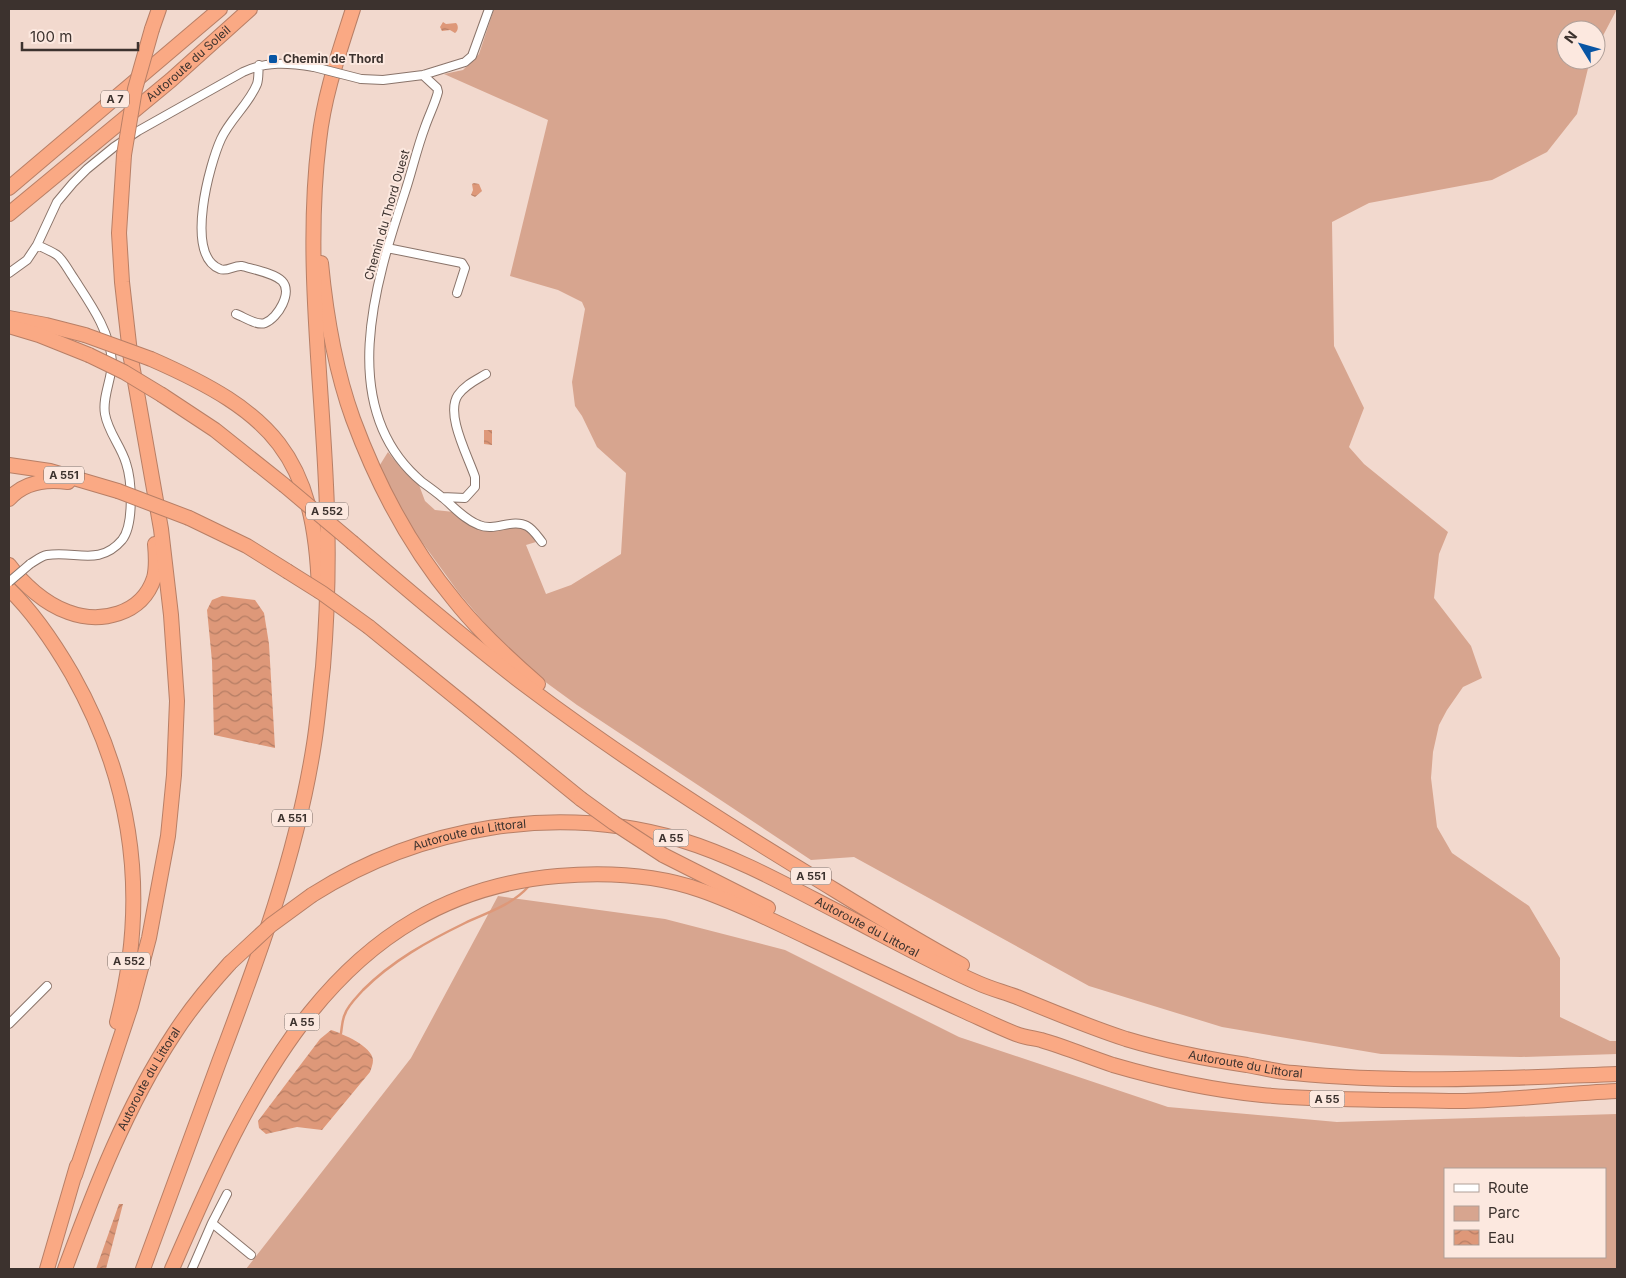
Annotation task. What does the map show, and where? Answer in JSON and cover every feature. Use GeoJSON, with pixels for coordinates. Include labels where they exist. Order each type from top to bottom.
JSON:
{"type":"FeatureCollection","features":[{"type":"Feature","properties":{"kind":"highway","name":"A 552"},"geometry":{"type":"LineString","coordinates":[[75,1174],[131,1006],[148,938],[168,836],[174,775],[177,701],[171,615],[161,529],[128,344],[122,282],[120,217],[124,155],[135,89],[159,9]]}},
{"type":"Feature","properties":{"kind":"highway","name":"Autoroute du Soleil"},"geometry":{"type":"LineString","coordinates":[[9,188],[220,9]]}},
{"type":"Feature","properties":{"kind":"highway","name":"Autoroute du Soleil"},"geometry":{"type":"LineString","coordinates":[[9,214],[171,80],[250,9]]}},
{"type":"Feature","properties":{"kind":"highway","name":"A 552"},"geometry":{"type":"LineString","coordinates":[[143,1269],[240,1008],[277,901],[301,809],[314,744],[323,668],[328,537],[313,263],[314,199],[319,142],[329,81],[352,9]]}},
{"type":"Feature","properties":{"kind":"highway","name":"A 552"},"geometry":{"type":"LineString","coordinates":[[319,142],[320,251],[326,306],[337,363],[353,418],[375,471],[410,536],[455,601],[519,668],[616,751]]}},
{"type":"Feature","properties":{"kind":"highway","name":"A 551"},"geometry":{"type":"LineString","coordinates":[[9,318],[85,335],[181,372],[229,398],[256,418],[273,435],[296,470],[308,503],[318,566],[319,623],[316,670],[307,744],[288,836],[240,1008]]}},
{"type":"Feature","properties":{"kind":"highway","name":"A 551"},"geometry":{"type":"LineString","coordinates":[[9,326],[89,355],[124,372],[215,430],[284,485],[419,600],[510,673],[616,751],[778,855],[1009,994]]}},
{"type":"Feature","properties":{"kind":"highway"},"geometry":{"type":"LineString","coordinates":[[9,565],[24,582],[51,603],[79,615],[98,618],[112,616],[130,608],[146,593],[154,578],[156,552],[142,429]]}},
{"type":"Feature","properties":{"kind":"highway","name":"A 551"},"geometry":{"type":"LineString","coordinates":[[9,465],[50,471],[115,490],[190,518],[247,546],[322,592],[369,627],[582,799],[614,823],[663,855],[727,889],[930,986],[1021,1027],[1044,1041]]}},
{"type":"Feature","properties":{"kind":"highway","name":"A 551"},"geometry":{"type":"LineString","coordinates":[[9,499],[24,487],[38,482],[63,482],[115,490]]}},
{"type":"Feature","properties":{"kind":"highway","name":"A 552"},"geometry":{"type":"LineString","coordinates":[[9,589],[39,623],[60,654],[86,699],[106,744],[117,781],[130,846],[133,904],[131,948],[126,980],[111,1044],[47,1269]]}},
{"type":"Feature","properties":{"kind":"highway","name":"Autoroute du Littoral"},"geometry":{"type":"LineString","coordinates":[[65,1269],[99,1181],[132,1107],[174,1034],[230,963],[271,925],[312,894],[358,868],[418,844],[480,828],[531,823],[604,825],[682,840],[780,881],[982,985],[1082,1024],[1128,1039],[1207,1059],[1293,1073],[1382,1079],[1482,1079],[1617,1074]]}},
{"type":"Feature","properties":{"kind":"highway","name":"Autoroute du Littoral"},"geometry":{"type":"LineString","coordinates":[[172,1269],[248,1108],[271,1068],[312,1008],[358,960],[393,933],[440,907],[494,886],[534,878],[615,874],[659,879],[698,889],[750,910],[1019,1036],[1044,1041],[1124,1068],[1195,1085],[1261,1095],[1311,1099],[1467,1100],[1617,1091]]}},
{"type":"Feature","properties":{"kind":"street"},"geometry":{"type":"LineString","coordinates":[[9,273],[27,260],[37,245],[51,212],[64,193],[87,169],[114,147],[138,131],[230,78],[259,65],[285,63],[314,67],[361,79],[383,80],[423,75],[457,65],[472,56],[489,9]]}},
{"type":"Feature","properties":{"kind":"street"},"geometry":{"type":"LineString","coordinates":[[236,314],[265,323],[276,315],[287,291],[283,282],[275,277],[242,266],[224,270],[217,268],[206,254],[202,238],[202,214],[208,175],[221,138],[256,84],[259,65]]}},
{"type":"Feature","properties":{"kind":"street","name":"Chemin du Thord Ouest"},"geometry":{"type":"LineString","coordinates":[[423,75],[437,88],[438,92],[424,128],[387,248],[376,300],[371,336],[370,384],[373,404],[380,426],[395,453],[412,473],[458,512],[481,526],[493,528],[520,524],[527,526],[542,542]]}},
{"type":"Feature","properties":{"kind":"street"},"geometry":{"type":"LineString","coordinates":[[9,582],[30,564],[47,555],[95,556],[108,551],[121,541],[130,525],[131,512],[126,464],[105,413],[112,362],[105,333],[62,260],[57,255],[37,245]]}},
{"type":"Feature","properties":{"kind":"street"},"geometry":{"type":"LineString","coordinates":[[387,248],[462,263],[466,268],[457,293]]}},
{"type":"Feature","properties":{"kind":"street"},"geometry":{"type":"LineString","coordinates":[[442,497],[465,498],[474,487],[475,477],[453,412],[457,396],[462,390],[486,374]]}},
{"type":"Feature","properties":{"kind":"street"},"geometry":{"type":"LineString","coordinates":[[9,1024],[47,986]]}},
{"type":"Feature","properties":{"kind":"street"},"geometry":{"type":"LineString","coordinates":[[192,1269],[227,1194]]}},
{"type":"Feature","properties":{"kind":"street"},"geometry":{"type":"LineString","coordinates":[[212,1223],[251,1255]]}},
{"type":"Feature","properties":{"kind":"green space"},"geometry":{"type":"Polygon","coordinates":[[[494,9],[1617,9],[1606,30],[1606,20],[1556,20],[1556,70],[1588,70],[1577,114],[1547,152],[1492,180],[1369,203],[1332,222],[1334,346],[1364,408],[1349,447],[1364,464],[1448,532],[1439,554],[1434,598],[1471,646],[1482,678],[1463,687],[1439,725],[1433,752],[1431,778],[1437,827],[1452,853],[1529,906],[1560,958],[1560,1017],[1610,1041],[1617,1041],[1617,1054],[1521,1057],[1381,1054],[1222,1027],[1089,986],[854,857],[811,860],[577,705],[529,670],[459,593],[411,527],[378,468],[388,452],[400,467],[419,485],[425,501],[435,510],[454,512],[474,525],[523,527],[531,533],[536,542],[526,545],[546,594],[571,585],[621,554],[626,473],[597,447],[575,406],[572,382],[585,309],[582,302],[558,290],[510,276],[548,120],[444,74],[463,70],[479,54],[494,9]]]}},
{"type":"Feature","properties":{"kind":"green space"},"geometry":{"type":"Polygon","coordinates":[[[498,896],[665,919],[785,950],[959,1037],[1168,1107],[1337,1122],[1617,1114],[1617,1269],[246,1269],[411,1058],[498,896]]]}},
{"type":"Feature","properties":{"kind":"water"},"geometry":{"type":"Polygon","coordinates":[[[443,22],[446,24],[456,23],[457,31],[455,33],[450,30],[442,31],[440,27],[443,22]]]}},
{"type":"Feature","properties":{"kind":"water"},"geometry":{"type":"Polygon","coordinates":[[[472,184],[479,184],[482,191],[475,197],[471,195],[473,190],[472,184]]]}},
{"type":"Feature","properties":{"kind":"water"},"geometry":{"type":"Polygon","coordinates":[[[484,430],[492,430],[492,445],[484,444],[484,430]]]}},
{"type":"Feature","properties":{"kind":"water"},"geometry":{"type":"Polygon","coordinates":[[[222,596],[255,600],[264,613],[269,644],[275,748],[214,735],[212,661],[207,610],[212,600],[222,596]]]}},
{"type":"Feature","properties":{"kind":"water"},"geometry":{"type":"Polygon","coordinates":[[[331,1030],[356,1041],[368,1050],[373,1060],[370,1072],[322,1130],[297,1127],[266,1134],[259,1128],[258,1121],[320,1039],[331,1030]]]}},
{"type":"Feature","properties":{"kind":"water"},"geometry":{"type":"Polygon","coordinates":[[[119,1204],[123,1204],[106,1269],[96,1269],[119,1204]]]}},
{"type":"Feature","properties":{"kind":"waterway"},"geometry":{"type":"LineString","coordinates":[[341,1033],[344,1016],[350,1004],[386,970],[411,952],[438,937],[507,904],[528,887]]}},
{"type":"Feature","properties":{"kind":"place","name":"Chemin de Thord"},"geometry":{"type":"Point","coordinates":[273,59]}}]}
